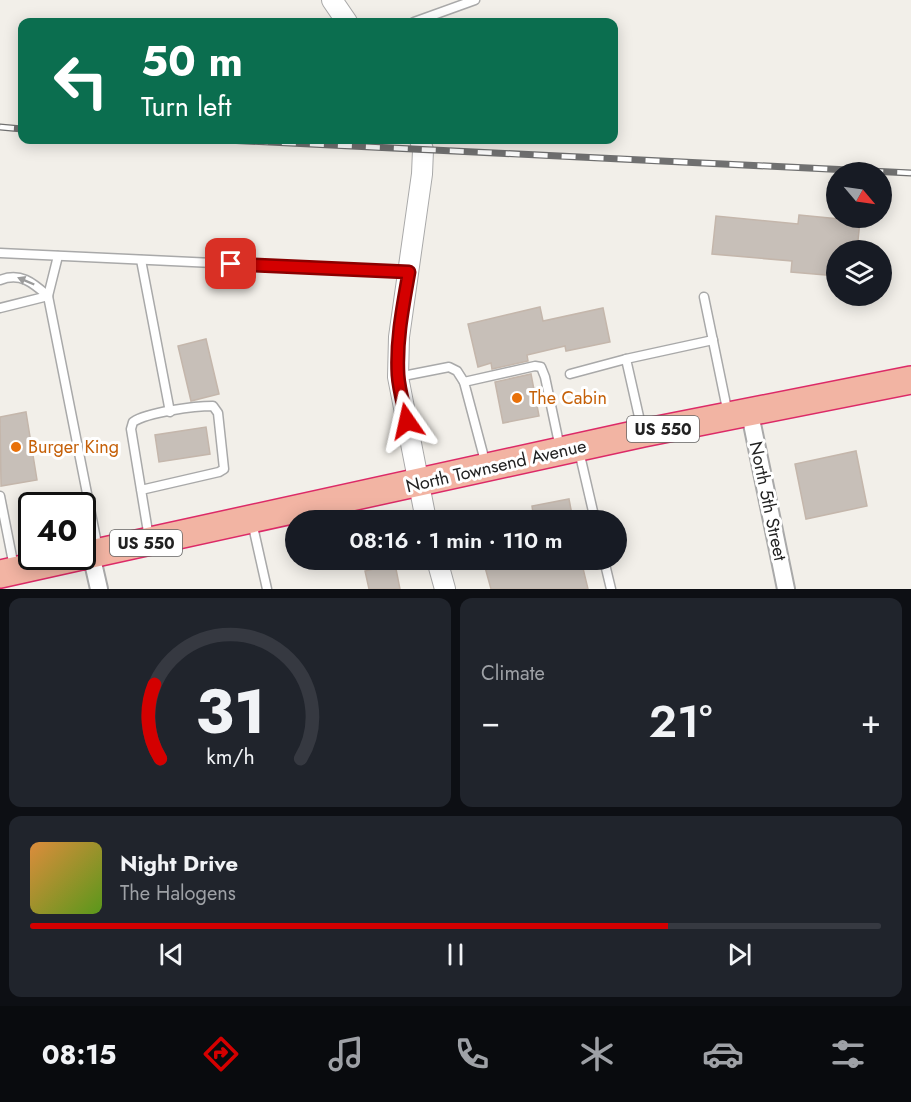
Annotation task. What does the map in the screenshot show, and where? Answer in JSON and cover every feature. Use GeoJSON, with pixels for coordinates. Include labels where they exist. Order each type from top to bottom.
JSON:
{"type":"FeatureCollection","features":[{"type":"Feature","properties":{"kind":"highway","name":"North Townsend Avenue"},"geometry":{"type":"LineString","coordinates":[[96,553],[643,433],[911,380]]}},
{"type":"Feature","properties":{"kind":"street"},"geometry":{"type":"LineString","coordinates":[[332,0],[344,18]]}},
{"type":"Feature","properties":{"kind":"street"},"geometry":{"type":"LineString","coordinates":[[421,144],[423,174],[399,337],[398,376],[424,510]]}},
{"type":"Feature","properties":{"kind":"street","name":"North 5th Street"},"geometry":{"type":"LineString","coordinates":[[739,415],[786,589]]}},
{"type":"Feature","properties":{"kind":"street"},"geometry":{"type":"LineString","coordinates":[[93,570],[99,589]]}},
{"type":"Feature","properties":{"kind":"street"},"geometry":{"type":"LineString","coordinates":[[440,570],[445,589]]}},
{"type":"Feature","properties":{"kind":"lane"},"geometry":{"type":"LineString","coordinates":[[425,18],[475,0]]}},
{"type":"Feature","properties":{"kind":"lane"},"geometry":{"type":"LineString","coordinates":[[0,253],[409,272]]}},
{"type":"Feature","properties":{"kind":"lane"},"geometry":{"type":"LineString","coordinates":[[58,256],[48,296],[78,492]]}},
{"type":"Feature","properties":{"kind":"lane"},"geometry":{"type":"LineString","coordinates":[[141,260],[170,412]]}},
{"type":"Feature","properties":{"kind":"lane"},"geometry":{"type":"LineString","coordinates":[[0,280],[9,276],[25,278],[48,296]]}},
{"type":"Feature","properties":{"kind":"lane"},"geometry":{"type":"LineString","coordinates":[[0,308],[48,296]]}},
{"type":"Feature","properties":{"kind":"lane"},"geometry":{"type":"LineString","coordinates":[[704,297],[713,340],[739,415]]}},
{"type":"Feature","properties":{"kind":"lane"},"geometry":{"type":"LineString","coordinates":[[570,374],[713,340]]}},
{"type":"Feature","properties":{"kind":"lane"},"geometry":{"type":"LineString","coordinates":[[627,359],[643,433]]}},
{"type":"Feature","properties":{"kind":"lane"},"geometry":{"type":"LineString","coordinates":[[464,382],[535,366],[542,368],[591,510]]}},
{"type":"Feature","properties":{"kind":"lane"},"geometry":{"type":"LineString","coordinates":[[398,376],[449,367],[457,371],[464,382],[486,468]]}},
{"type":"Feature","properties":{"kind":"lane"},"geometry":{"type":"LineString","coordinates":[[141,490],[224,469],[218,413],[213,406],[139,418],[133,422],[131,429],[141,490],[150,542]]}},
{"type":"Feature","properties":{"kind":"lane"},"geometry":{"type":"LineString","coordinates":[[0,496],[7,573]]}},
{"type":"Feature","properties":{"kind":"lane"},"geometry":{"type":"LineString","coordinates":[[252,520],[267,589]]}},
{"type":"Feature","properties":{"kind":"lane"},"geometry":{"type":"LineString","coordinates":[[606,570],[611,589]]}},
{"type":"Feature","properties":{"kind":"building"},"geometry":{"type":"Polygon","coordinates":[[[799,215],[826,218],[826,228],[859,228],[858,240],[826,240],[826,275],[791,272],[792,261],[712,254],[716,216],[798,224],[799,215]]]}},
{"type":"Feature","properties":{"kind":"building"},"geometry":{"type":"Polygon","coordinates":[[[540,307],[543,321],[603,308],[610,342],[566,351],[565,346],[527,355],[528,361],[492,369],[491,363],[478,367],[468,324],[540,307]]]}},
{"type":"Feature","properties":{"kind":"building"},"geometry":{"type":"Polygon","coordinates":[[[206,339],[219,394],[191,401],[178,346],[206,339]]]}},
{"type":"Feature","properties":{"kind":"building","name":"The Cabin"},"geometry":{"type":"Polygon","coordinates":[[[531,374],[539,416],[503,423],[495,382],[531,374]]]}},
{"type":"Feature","properties":{"kind":"building","name":"Burger King"},"geometry":{"type":"Polygon","coordinates":[[[26,412],[37,480],[1,486],[0,417],[26,412]]]}},
{"type":"Feature","properties":{"kind":"building"},"geometry":{"type":"Polygon","coordinates":[[[206,427],[210,454],[159,462],[155,435],[206,427]]]}},
{"type":"Feature","properties":{"kind":"building"},"geometry":{"type":"Polygon","coordinates":[[[856,451],[867,506],[806,519],[795,464],[856,451]]]}},
{"type":"Feature","properties":{"kind":"building"},"geometry":{"type":"Polygon","coordinates":[[[569,499],[571,510],[533,510],[532,506],[569,499]]]}},
{"type":"Feature","properties":{"kind":"building"},"geometry":{"type":"Polygon","coordinates":[[[396,570],[400,589],[369,589],[365,571],[396,570]]]}},
{"type":"Feature","properties":{"kind":"building"},"geometry":{"type":"Polygon","coordinates":[[[486,570],[583,570],[588,589],[491,589],[486,570]]]}},
{"type":"Feature","properties":{"kind":"railway"},"geometry":{"type":"LineString","coordinates":[[0,127],[18,129]]}},
{"type":"Feature","properties":{"kind":"railway"},"geometry":{"type":"LineString","coordinates":[[309,144],[911,173]]}},
{"type":"Feature","properties":{"kind":"place","name":"The Cabin"},"geometry":{"type":"Point","coordinates":[517,398]}},
{"type":"Feature","properties":{"kind":"place","name":"Burger King"},"geometry":{"type":"Point","coordinates":[16,447]}},
{"type":"Feature","properties":{"kind":"route"},"geometry":{"type":"LineString","coordinates":[[231,264],[409,272],[398,357],[398,376],[407,421]]}}]}
